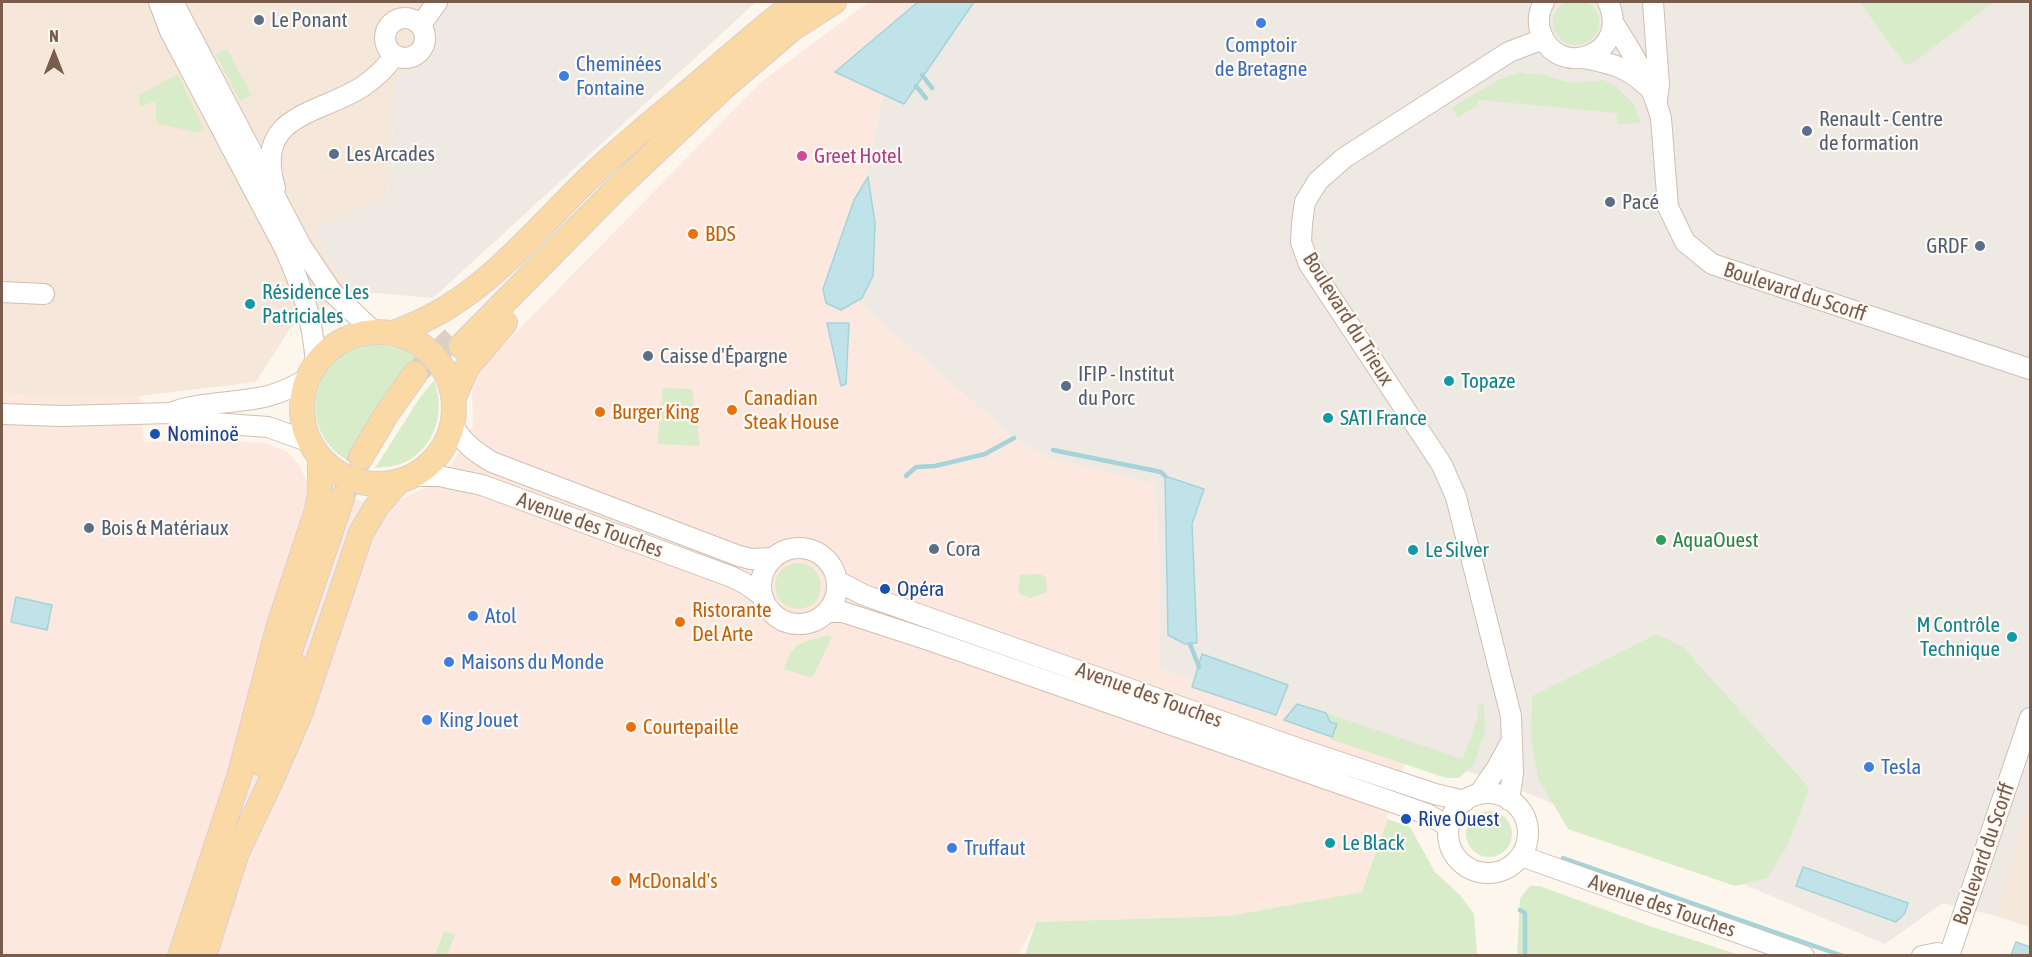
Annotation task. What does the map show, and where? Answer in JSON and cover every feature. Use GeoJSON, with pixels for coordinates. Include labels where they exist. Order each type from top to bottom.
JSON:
{"type":"FeatureCollection","features":[{"type":"Feature","properties":{"kind":"main road"},"geometry":{"type":"LineString","coordinates":[[180,956],[239,777],[279,625],[317,510],[320,493],[315,450],[302,416],[303,397],[312,371],[332,347],[341,341],[352,336],[383,333],[423,322],[464,298],[486,281],[592,175],[648,124],[797,2]]}},
{"type":"Feature","properties":{"kind":"main road"},"geometry":{"type":"LineString","coordinates":[[699,83],[457,342],[753,61],[793,28],[834,2]]}},
{"type":"Feature","properties":{"kind":"main road"},"geometry":{"type":"LineString","coordinates":[[454,397],[467,367],[496,333],[625,199],[686,123]]}},
{"type":"Feature","properties":{"kind":"main road"},"geometry":{"type":"LineString","coordinates":[[204,956],[237,852],[300,714],[360,533],[376,506],[406,479],[428,466],[439,454],[448,441],[453,425],[454,397],[447,375],[434,355],[415,341],[383,333]]}},
{"type":"Feature","properties":{"kind":"main road"},"geometry":{"type":"LineString","coordinates":[[366,459],[395,420],[419,378]]}},
{"type":"Feature","properties":{"kind":"main road"},"geometry":{"type":"LineString","coordinates":[[315,450],[333,470],[356,481],[373,484],[406,479]]}},
{"type":"Feature","properties":{"kind":"main road"},"geometry":{"type":"LineString","coordinates":[[189,956],[299,620],[348,500],[316,605],[238,836],[237,852]]}},
{"type":"Feature","properties":{"kind":"street"},"geometry":{"type":"LineString","coordinates":[[2,414],[62,416],[170,413],[185,407],[269,396],[293,387],[312,371],[311,320],[300,284],[284,247],[170,32],[159,2]]}},
{"type":"Feature","properties":{"kind":"street"},"geometry":{"type":"LineString","coordinates":[[173,2],[301,246],[332,292],[383,333]]}},
{"type":"Feature","properties":{"kind":"street"},"geometry":{"type":"LineString","coordinates":[[421,25],[437,2]]}},
{"type":"Feature","properties":{"kind":"street"},"geometry":{"type":"LineString","coordinates":[[1544,2],[1539,17],[1539,28],[1543,39],[1551,49],[1572,58],[1584,58],[1618,65],[1629,71],[1652,95],[1659,85],[1653,2]]}},
{"type":"Feature","properties":{"kind":"street","name":"Boulevard du Scorff"},"geometry":{"type":"LineString","coordinates":[[1608,2],[1613,11],[1614,24],[1641,69],[1661,118],[1668,207],[1685,242],[1712,264],[2031,369]]}},
{"type":"Feature","properties":{"kind":"street"},"geometry":{"type":"LineString","coordinates":[[400,18],[412,18],[421,25],[425,33],[425,43],[421,51],[413,57],[404,58],[389,50],[385,42],[385,34],[391,24],[400,18]]}},
{"type":"Feature","properties":{"kind":"street"},"geometry":{"type":"LineString","coordinates":[[1584,58],[1595,54],[1604,46],[1614,24]]}},
{"type":"Feature","properties":{"kind":"street","name":"Boulevard du Trieux"},"geometry":{"type":"LineString","coordinates":[[1509,800],[1513,774],[1511,716],[1456,497],[1442,465],[1309,264],[1301,242],[1305,202],[1318,181],[1344,158],[1509,52],[1543,39]]}},
{"type":"Feature","properties":{"kind":"street"},"geometry":{"type":"LineString","coordinates":[[280,204],[271,167],[272,152],[281,132],[288,123],[305,113],[361,88],[386,68],[395,55]]}},
{"type":"Feature","properties":{"kind":"street"},"geometry":{"type":"LineString","coordinates":[[2,292],[44,294]]}},
{"type":"Feature","properties":{"kind":"street"},"geometry":{"type":"LineString","coordinates":[[170,413],[186,421],[268,428],[315,450]]}},
{"type":"Feature","properties":{"kind":"street","name":"Avenue des Touches"},"geometry":{"type":"LineString","coordinates":[[453,425],[461,439],[492,462],[739,556],[751,559],[772,558]]}},
{"type":"Feature","properties":{"kind":"street","name":"Avenue des Touches"},"geometry":{"type":"LineString","coordinates":[[406,479],[438,476],[482,486],[732,577],[760,594]]}},
{"type":"Feature","properties":{"kind":"street"},"geometry":{"type":"LineString","coordinates":[[795,548],[813,551],[828,562],[837,581],[836,597],[828,612],[811,623],[790,624],[781,621],[767,610],[760,594],[763,571],[772,558],[795,548]]}},
{"type":"Feature","properties":{"kind":"street","name":"Avenue des Touches"},"geometry":{"type":"LineString","coordinates":[[837,581],[873,598],[1297,748],[1435,794],[1472,797]]}},
{"type":"Feature","properties":{"kind":"street","name":"Avenue des Touches"},"geometry":{"type":"LineString","coordinates":[[828,612],[843,612],[929,640],[1427,814],[1448,826]]}},
{"type":"Feature","properties":{"kind":"street","name":"Boulevard du Scorff"},"geometry":{"type":"LineString","coordinates":[[1948,956],[2026,746],[2031,718]]}},
{"type":"Feature","properties":{"kind":"street"},"geometry":{"type":"LineString","coordinates":[[1472,797],[1495,794],[1509,800],[1521,811],[1527,825],[1527,841],[1521,856],[1503,871],[1487,873],[1472,870],[1460,862],[1449,842],[1448,826],[1454,812],[1472,797],[1497,768],[1513,739]]}},
{"type":"Feature","properties":{"kind":"street","name":"Avenue des Touches"},"geometry":{"type":"LineString","coordinates":[[1521,856],[1804,956]]}},
{"type":"Feature","properties":{"kind":"street"},"geometry":{"type":"LineString","coordinates":[[1922,956],[1937,953],[1948,956]]}},
{"type":"Feature","properties":{"kind":"shaded area"},"geometry":{"type":"Polygon","coordinates":[[[2,2],[433,2],[396,82],[388,196],[323,249],[354,291],[291,327],[256,382],[140,396],[43,397],[2,394],[2,2]]]}},
{"type":"Feature","properties":{"kind":"shaded area"},"geometry":{"type":"Polygon","coordinates":[[[433,2],[756,2],[433,298],[354,291],[323,249],[315,229],[388,196],[396,82],[433,2]]]}},
{"type":"Feature","properties":{"kind":"shaded area","name":"Rive Ouest"},"geometry":{"type":"Polygon","coordinates":[[[869,2],[906,2],[897,31],[842,288],[1014,438],[1049,458],[1155,484],[1159,554],[1409,751],[1362,892],[1228,916],[1036,922],[1018,955],[2,955],[2,394],[43,397],[140,396],[144,442],[210,440],[265,443],[286,451],[299,464],[306,480],[334,493],[388,509],[403,498],[427,487],[441,484],[473,426],[472,389],[481,368],[762,81],[869,2]]]}},
{"type":"Feature","properties":{"kind":"shaded area"},"geometry":{"type":"Polygon","coordinates":[[[906,2],[2030,2],[2030,799],[1996,916],[1943,903],[1885,944],[1485,777],[1160,669],[1159,554],[1155,484],[1049,458],[1014,438],[842,288],[897,31],[906,2]]]}},
{"type":"Feature","properties":{"kind":"shaded area"},"geometry":{"type":"Polygon","coordinates":[[[2030,799],[2030,927],[1996,916],[2030,799]]]}},
{"type":"Feature","properties":{"kind":"green space"},"geometry":{"type":"Polygon","coordinates":[[[1576,-1],[1592,6],[1599,22],[1592,38],[1576,45],[1560,38],[1553,22],[1560,6],[1576,-1]]]}},
{"type":"Feature","properties":{"kind":"green space"},"geometry":{"type":"Polygon","coordinates":[[[1860,2],[1994,2],[1914,62],[1905,65],[1860,2]]]}},
{"type":"Feature","properties":{"kind":"green space"},"geometry":{"type":"Polygon","coordinates":[[[227,49],[251,95],[240,101],[216,55],[227,49]]]}},
{"type":"Feature","properties":{"kind":"green space"},"geometry":{"type":"Polygon","coordinates":[[[1523,72],[1524,74],[1540,74],[1571,83],[1603,80],[1612,83],[1634,104],[1640,123],[1618,124],[1616,113],[1479,100],[1477,106],[1458,117],[1451,108],[1500,79],[1523,72]]]}},
{"type":"Feature","properties":{"kind":"green space"},"geometry":{"type":"Polygon","coordinates":[[[178,74],[204,130],[194,132],[157,123],[155,101],[140,107],[139,95],[178,74]]]}},
{"type":"Feature","properties":{"kind":"green space"},"geometry":{"type":"Polygon","coordinates":[[[375,344],[403,349],[419,360],[399,383],[350,462],[332,448],[320,431],[316,412],[317,394],[324,376],[336,361],[353,350],[375,344]]]}},
{"type":"Feature","properties":{"kind":"green space"},"geometry":{"type":"Polygon","coordinates":[[[434,380],[439,404],[435,428],[430,439],[414,457],[403,463],[375,468],[419,399],[434,380]]]}},
{"type":"Feature","properties":{"kind":"green space"},"geometry":{"type":"Polygon","coordinates":[[[663,388],[692,389],[700,446],[657,444],[663,388]]]}},
{"type":"Feature","properties":{"kind":"green space"},"geometry":{"type":"Polygon","coordinates":[[[798,563],[814,570],[821,586],[814,602],[798,609],[782,602],[775,586],[782,570],[798,563]]]}},
{"type":"Feature","properties":{"kind":"green space"},"geometry":{"type":"Polygon","coordinates":[[[1040,574],[1046,578],[1047,592],[1031,598],[1021,595],[1018,590],[1020,575],[1040,574]]]}},
{"type":"Feature","properties":{"kind":"green space"},"geometry":{"type":"Polygon","coordinates":[[[1657,634],[1683,647],[1809,788],[1788,845],[1767,878],[1735,886],[1568,829],[1538,778],[1531,739],[1532,696],[1657,634]]]}},
{"type":"Feature","properties":{"kind":"green space"},"geometry":{"type":"Polygon","coordinates":[[[828,635],[832,637],[813,676],[809,677],[784,669],[795,647],[828,635]]]}},
{"type":"Feature","properties":{"kind":"green space"},"geometry":{"type":"Polygon","coordinates":[[[1484,704],[1485,732],[1474,764],[1459,778],[1446,778],[1330,739],[1332,737],[1326,713],[1463,759],[1478,716],[1477,705],[1484,704]]]}},
{"type":"Feature","properties":{"kind":"green space"},"geometry":{"type":"Polygon","coordinates":[[[1489,811],[1505,818],[1512,834],[1505,850],[1489,857],[1473,850],[1466,834],[1473,818],[1489,811]]]}},
{"type":"Feature","properties":{"kind":"green space"},"geometry":{"type":"Polygon","coordinates":[[[1387,819],[1410,827],[1435,872],[1460,895],[1474,914],[1477,955],[1025,955],[1036,922],[1228,916],[1362,892],[1387,819]]]}},
{"type":"Feature","properties":{"kind":"green space"},"geometry":{"type":"Polygon","coordinates":[[[1530,886],[1540,886],[1649,926],[1740,955],[1517,955],[1520,898],[1530,886]]]}},
{"type":"Feature","properties":{"kind":"green space"},"geometry":{"type":"Polygon","coordinates":[[[444,931],[455,935],[447,955],[435,955],[444,931]]]}},
{"type":"Feature","properties":{"kind":"water"},"geometry":{"type":"Polygon","coordinates":[[[918,2],[974,2],[904,104],[835,72],[918,2]]]}},
{"type":"Feature","properties":{"kind":"water"},"geometry":{"type":"Polygon","coordinates":[[[868,177],[875,223],[873,276],[862,298],[841,310],[826,303],[823,289],[854,200],[868,177]]]}},
{"type":"Feature","properties":{"kind":"water"},"geometry":{"type":"Polygon","coordinates":[[[827,323],[849,323],[846,384],[841,386],[827,323]]]}},
{"type":"Feature","properties":{"kind":"water"},"geometry":{"type":"Polygon","coordinates":[[[1165,476],[1204,489],[1192,524],[1197,643],[1185,644],[1168,635],[1165,476]]]}},
{"type":"Feature","properties":{"kind":"water"},"geometry":{"type":"Polygon","coordinates":[[[16,597],[52,605],[47,630],[11,622],[16,597]]]}},
{"type":"Feature","properties":{"kind":"water"},"geometry":{"type":"Polygon","coordinates":[[[1202,654],[1288,685],[1276,715],[1192,687],[1202,654]]]}},
{"type":"Feature","properties":{"kind":"water"},"geometry":{"type":"Polygon","coordinates":[[[1297,704],[1326,713],[1330,722],[1337,724],[1332,737],[1284,720],[1297,704]]]}},
{"type":"Feature","properties":{"kind":"water"},"geometry":{"type":"Polygon","coordinates":[[[1803,867],[1908,903],[1905,913],[1896,922],[1796,886],[1803,867]]]}},
{"type":"Feature","properties":{"kind":"water"},"geometry":{"type":"Polygon","coordinates":[[[2016,942],[2030,947],[2030,955],[2011,955],[2016,942]]]}},
{"type":"Feature","properties":{"kind":"waterway"},"geometry":{"type":"LineString","coordinates":[[922,75],[932,88]]}},
{"type":"Feature","properties":{"kind":"waterway"},"geometry":{"type":"LineString","coordinates":[[916,86],[926,98]]}},
{"type":"Feature","properties":{"kind":"waterway"},"geometry":{"type":"LineString","coordinates":[[906,476],[916,467],[935,466],[985,454],[1014,438]]}},
{"type":"Feature","properties":{"kind":"waterway"},"geometry":{"type":"LineString","coordinates":[[1053,450],[1161,472],[1165,476]]}},
{"type":"Feature","properties":{"kind":"waterway"},"geometry":{"type":"LineString","coordinates":[[1190,644],[1199,667]]}},
{"type":"Feature","properties":{"kind":"waterway"},"geometry":{"type":"LineString","coordinates":[[1563,858],[1843,956]]}},
{"type":"Feature","properties":{"kind":"waterway"},"geometry":{"type":"LineString","coordinates":[[1520,910],[1525,913],[1525,956]]}},
{"type":"Feature","properties":{"kind":"tunnel"},"geometry":{"type":"LineString","coordinates":[[415,374],[453,338]]}},
{"type":"Feature","properties":{"kind":"tunnel"},"geometry":{"type":"LineString","coordinates":[[342,498],[361,457]]}},
{"type":"Feature","properties":{"kind":"place","name":"Le Ponant"},"geometry":{"type":"Point","coordinates":[259,20]}},
{"type":"Feature","properties":{"kind":"place","name":"Comptoir de Bretagne"},"geometry":{"type":"Point","coordinates":[1261,23]}},
{"type":"Feature","properties":{"kind":"place","name":"Cheminées Fontaine"},"geometry":{"type":"Point","coordinates":[564,76]}},
{"type":"Feature","properties":{"kind":"place","name":"Renault - Centre de formation"},"geometry":{"type":"Point","coordinates":[1807,131]}},
{"type":"Feature","properties":{"kind":"place","name":"Les Arcades"},"geometry":{"type":"Point","coordinates":[334,154]}},
{"type":"Feature","properties":{"kind":"place","name":"Greet Hotel"},"geometry":{"type":"Point","coordinates":[802,156]}},
{"type":"Feature","properties":{"kind":"place","name":"Pacé"},"geometry":{"type":"Point","coordinates":[1610,202]}},
{"type":"Feature","properties":{"kind":"place","name":"BDS"},"geometry":{"type":"Point","coordinates":[693,234]}},
{"type":"Feature","properties":{"kind":"place","name":"GRDF"},"geometry":{"type":"Point","coordinates":[1980,246]}},
{"type":"Feature","properties":{"kind":"place","name":"Résidence Les Patriciales"},"geometry":{"type":"Point","coordinates":[250,304]}},
{"type":"Feature","properties":{"kind":"place","name":"Caisse d'Épargne"},"geometry":{"type":"Point","coordinates":[648,356]}},
{"type":"Feature","properties":{"kind":"place","name":"Topaze"},"geometry":{"type":"Point","coordinates":[1449,381]}},
{"type":"Feature","properties":{"kind":"place","name":"IFIP - Institut du Porc"},"geometry":{"type":"Point","coordinates":[1066,386]}},
{"type":"Feature","properties":{"kind":"place","name":"Canadian Steak House"},"geometry":{"type":"Point","coordinates":[732,410]}},
{"type":"Feature","properties":{"kind":"place","name":"Burger King"},"geometry":{"type":"Point","coordinates":[600,412]}},
{"type":"Feature","properties":{"kind":"place","name":"SATI France"},"geometry":{"type":"Point","coordinates":[1328,418]}},
{"type":"Feature","properties":{"kind":"place","name":"Nominoë"},"geometry":{"type":"Point","coordinates":[155,434]}},
{"type":"Feature","properties":{"kind":"place","name":"Bois & Matériaux"},"geometry":{"type":"Point","coordinates":[89,528]}},
{"type":"Feature","properties":{"kind":"place","name":"AquaOuest"},"geometry":{"type":"Point","coordinates":[1661,540]}},
{"type":"Feature","properties":{"kind":"place","name":"Cora"},"geometry":{"type":"Point","coordinates":[934,549]}},
{"type":"Feature","properties":{"kind":"place","name":"Le Silver"},"geometry":{"type":"Point","coordinates":[1413,550]}},
{"type":"Feature","properties":{"kind":"place","name":"Opéra"},"geometry":{"type":"Point","coordinates":[885,589]}},
{"type":"Feature","properties":{"kind":"place","name":"Atol"},"geometry":{"type":"Point","coordinates":[473,616]}},
{"type":"Feature","properties":{"kind":"place","name":"Ristorante Del Arte"},"geometry":{"type":"Point","coordinates":[680,622]}},
{"type":"Feature","properties":{"kind":"place","name":"M Contrôle Technique"},"geometry":{"type":"Point","coordinates":[2012,637]}},
{"type":"Feature","properties":{"kind":"place","name":"Maisons du Monde"},"geometry":{"type":"Point","coordinates":[449,662]}},
{"type":"Feature","properties":{"kind":"place","name":"King Jouet"},"geometry":{"type":"Point","coordinates":[427,720]}},
{"type":"Feature","properties":{"kind":"place","name":"Courtepaille"},"geometry":{"type":"Point","coordinates":[631,727]}},
{"type":"Feature","properties":{"kind":"place","name":"Tesla"},"geometry":{"type":"Point","coordinates":[1869,767]}},
{"type":"Feature","properties":{"kind":"place","name":"Rive Ouest"},"geometry":{"type":"Point","coordinates":[1406,819]}},
{"type":"Feature","properties":{"kind":"place","name":"Le Black"},"geometry":{"type":"Point","coordinates":[1330,843]}},
{"type":"Feature","properties":{"kind":"place","name":"Truffaut"},"geometry":{"type":"Point","coordinates":[952,848]}},
{"type":"Feature","properties":{"kind":"place","name":"McDonald's"},"geometry":{"type":"Point","coordinates":[616,881]}}]}
